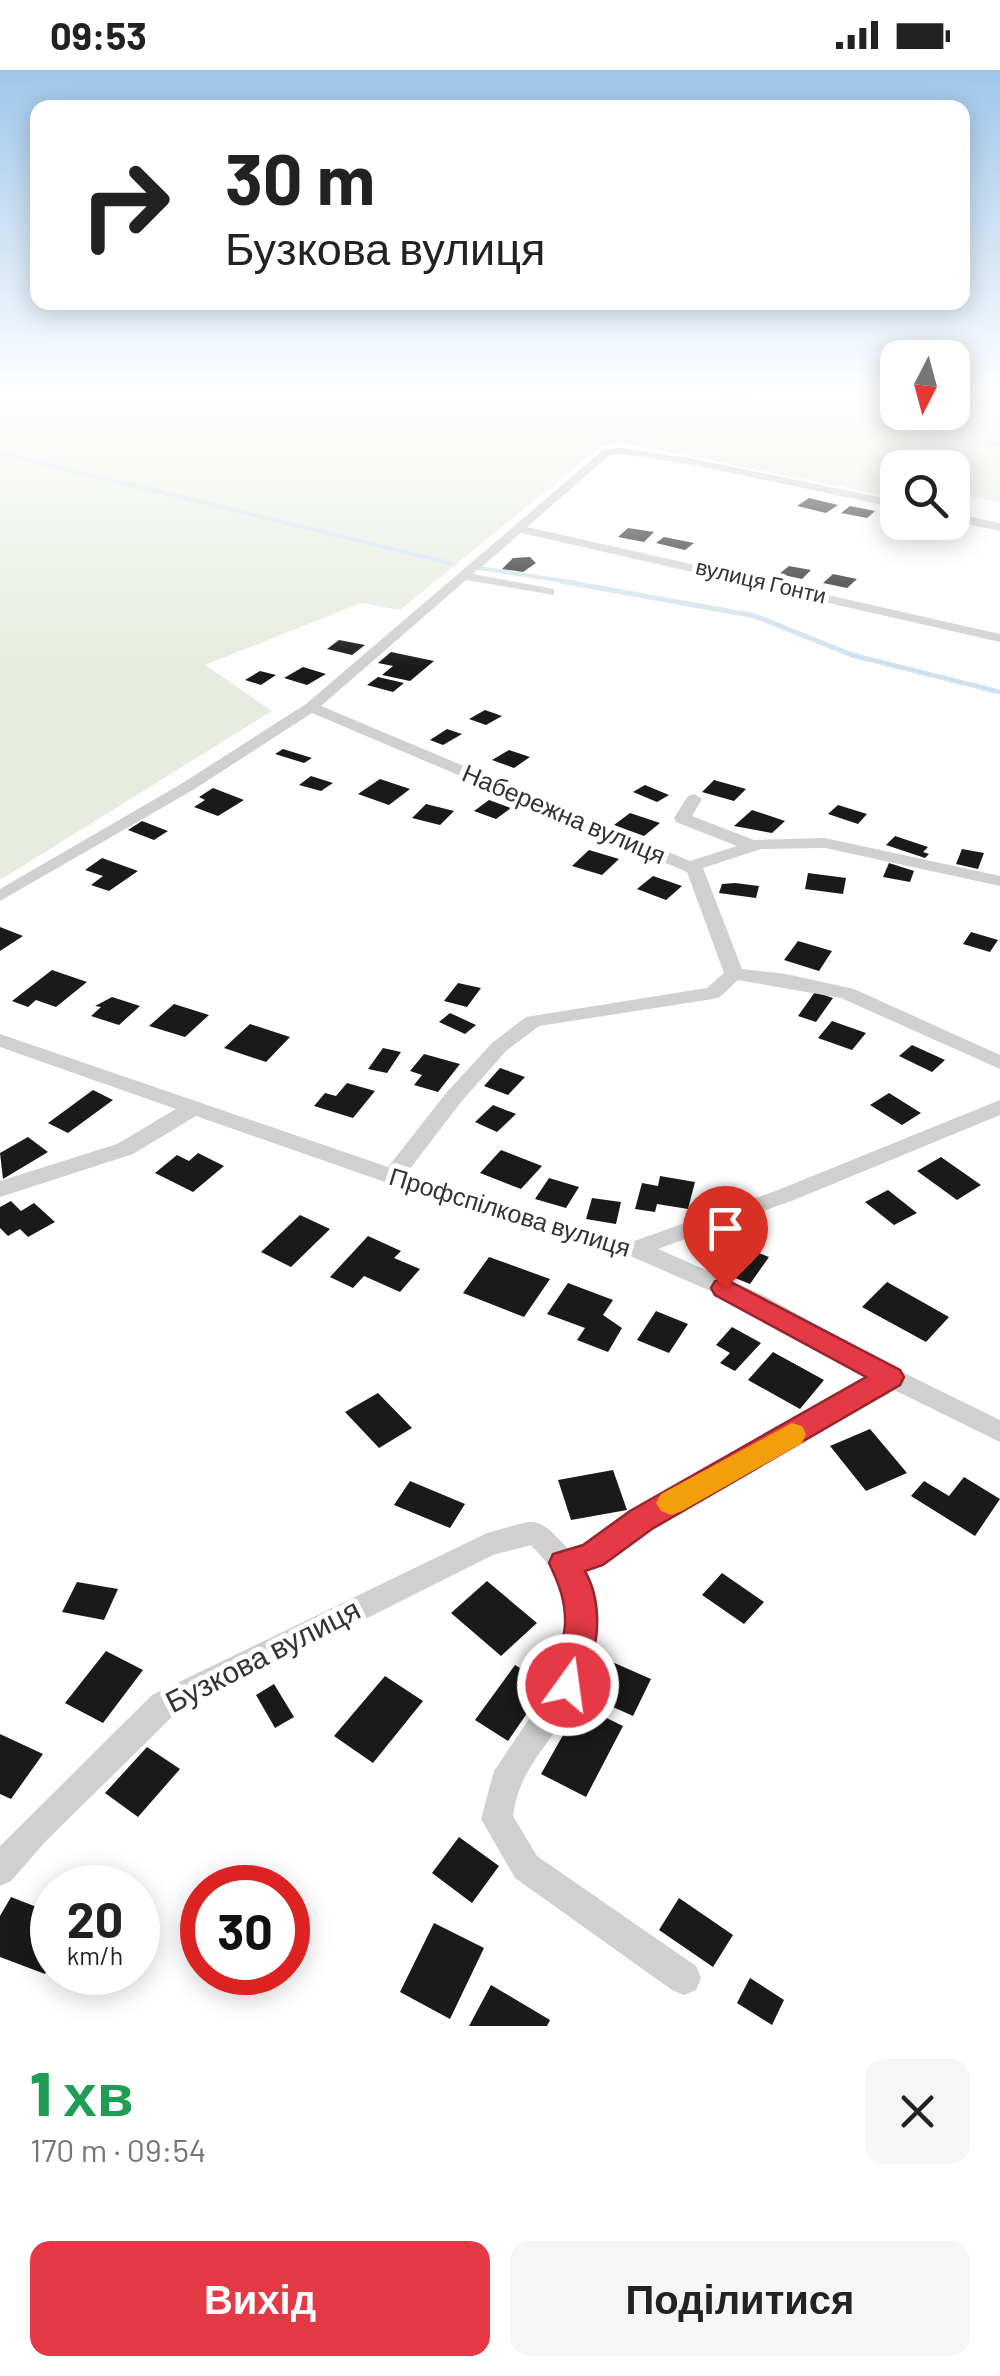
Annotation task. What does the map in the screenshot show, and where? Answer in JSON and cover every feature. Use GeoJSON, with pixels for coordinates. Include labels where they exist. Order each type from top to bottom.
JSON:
{"type":"FeatureCollection","features":[{"type":"Feature","properties":{"kind":"street"},"geometry":{"type":"LineString","coordinates":[[0,896],[187,788],[311,707],[569,484]]}},
{"type":"Feature","properties":{"kind":"street"},"geometry":{"type":"LineString","coordinates":[[794,484],[880,501]]}},
{"type":"Feature","properties":{"kind":"street"},"geometry":{"type":"LineString","coordinates":[[970,520],[1000,526]]}},
{"type":"Feature","properties":{"kind":"street","name":"вулиця Гонти"},"geometry":{"type":"LineString","coordinates":[[520,529],[1000,638]]}},
{"type":"Feature","properties":{"kind":"street"},"geometry":{"type":"LineString","coordinates":[[465,576],[549,592]]}},
{"type":"Feature","properties":{"kind":"street","name":"Набережна вулиця"},"geometry":{"type":"LineString","coordinates":[[311,707],[689,867],[753,846],[824,843],[1000,881]]}},
{"type":"Feature","properties":{"kind":"street"},"geometry":{"type":"LineString","coordinates":[[694,798],[682,818],[753,846]]}},
{"type":"Feature","properties":{"kind":"street"},"geometry":{"type":"LineString","coordinates":[[694,866],[734,974]]}},
{"type":"Feature","properties":{"kind":"street"},"geometry":{"type":"LineString","coordinates":[[393,1176],[465,1084],[500,1046],[533,1021],[713,993],[734,974],[786,980],[848,994],[1000,1064]]}},
{"type":"Feature","properties":{"kind":"street","name":"Профспілкова вулиця"},"geometry":{"type":"LineString","coordinates":[[0,1040],[479,1206],[635,1249],[754,1302],[890,1377],[996,1424]]}},
{"type":"Feature","properties":{"kind":"street"},"geometry":{"type":"LineString","coordinates":[[635,1249],[786,1195],[1000,1107]]}},
{"type":"Feature","properties":{"kind":"street"},"geometry":{"type":"LineString","coordinates":[[0,1190],[126,1149],[193,1108]]}},
{"type":"Feature","properties":{"kind":"street"},"geometry":{"type":"LineString","coordinates":[[684,1978],[526,1867],[496,1820],[503,1784],[568,1685],[582,1628],[578,1590],[564,1563],[592,1556],[641,1520],[890,1377]]}},
{"type":"Feature","properties":{"kind":"street","name":"Бузкова вулиця"},"geometry":{"type":"LineString","coordinates":[[0,1870],[47,1817],[163,1704],[486,1544],[536,1532],[564,1563]]}},
{"type":"Feature","properties":{"kind":"shaded area"},"geometry":{"type":"Polygon","coordinates":[[[0,484],[554,484],[400,610],[361,603],[205,665],[272,711],[0,880],[0,484]]]}},
{"type":"Feature","properties":{"kind":"shaded area"},"geometry":{"type":"Polygon","coordinates":[[[829,484],[880,484],[880,495],[829,484]]]}},
{"type":"Feature","properties":{"kind":"shaded area"},"geometry":{"type":"Polygon","coordinates":[[[970,484],[1000,484],[1000,502],[970,496],[970,484]]]}},
{"type":"Feature","properties":{"kind":"building"},"geometry":{"type":"Polygon","coordinates":[[[809,498],[838,505],[826,513],[797,506],[809,498]]]}},
{"type":"Feature","properties":{"kind":"building"},"geometry":{"type":"Polygon","coordinates":[[[850,506],[875,511],[867,518],[841,513],[850,506]]]}},
{"type":"Feature","properties":{"kind":"building"},"geometry":{"type":"Polygon","coordinates":[[[628,528],[654,532],[644,542],[618,537],[628,528]]]}},
{"type":"Feature","properties":{"kind":"building"},"geometry":{"type":"Polygon","coordinates":[[[664,537],[694,543],[685,550],[656,543],[664,537]]]}},
{"type":"Feature","properties":{"kind":"building"},"geometry":{"type":"Polygon","coordinates":[[[530,557],[536,563],[523,572],[502,569],[513,558],[530,557]]]}},
{"type":"Feature","properties":{"kind":"building"},"geometry":{"type":"Polygon","coordinates":[[[789,566],[811,570],[802,579],[779,574],[789,566]]]}},
{"type":"Feature","properties":{"kind":"building"},"geometry":{"type":"Polygon","coordinates":[[[833,574],[857,579],[847,588],[823,583],[833,574]]]}},
{"type":"Feature","properties":{"kind":"building"},"geometry":{"type":"Polygon","coordinates":[[[339,640],[365,645],[352,655],[327,649],[339,640]]]}},
{"type":"Feature","properties":{"kind":"building"},"geometry":{"type":"Polygon","coordinates":[[[391,652],[434,661],[410,681],[382,675],[393,666],[378,663],[391,652]]]}},
{"type":"Feature","properties":{"kind":"building"},"geometry":{"type":"Polygon","coordinates":[[[303,667],[326,674],[307,685],[284,678],[303,667]]]}},
{"type":"Feature","properties":{"kind":"building"},"geometry":{"type":"Polygon","coordinates":[[[260,671],[276,675],[261,685],[245,680],[260,671]]]}},
{"type":"Feature","properties":{"kind":"building"},"geometry":{"type":"Polygon","coordinates":[[[378,677],[404,683],[393,692],[367,685],[378,677]]]}},
{"type":"Feature","properties":{"kind":"building"},"geometry":{"type":"Polygon","coordinates":[[[485,710],[502,716],[486,725],[469,719],[485,710]]]}},
{"type":"Feature","properties":{"kind":"building"},"geometry":{"type":"Polygon","coordinates":[[[447,729],[462,734],[443,745],[430,740],[447,729]]]}},
{"type":"Feature","properties":{"kind":"building"},"geometry":{"type":"Polygon","coordinates":[[[283,749],[312,758],[304,763],[275,754],[283,749]]]}},
{"type":"Feature","properties":{"kind":"building"},"geometry":{"type":"Polygon","coordinates":[[[509,750],[530,757],[514,768],[492,760],[509,750]]]}},
{"type":"Feature","properties":{"kind":"building"},"geometry":{"type":"Polygon","coordinates":[[[311,776],[333,783],[321,791],[299,785],[311,776]]]}},
{"type":"Feature","properties":{"kind":"building"},"geometry":{"type":"Polygon","coordinates":[[[380,779],[410,789],[389,805],[358,794],[380,779]]]}},
{"type":"Feature","properties":{"kind":"building"},"geometry":{"type":"Polygon","coordinates":[[[714,780],[746,789],[734,801],[702,792],[714,780]]]}},
{"type":"Feature","properties":{"kind":"building"},"geometry":{"type":"Polygon","coordinates":[[[645,785],[669,795],[657,802],[633,792],[645,785]]]}},
{"type":"Feature","properties":{"kind":"building"},"geometry":{"type":"Polygon","coordinates":[[[213,788],[244,800],[218,816],[194,807],[205,800],[199,797],[213,788]]]}},
{"type":"Feature","properties":{"kind":"building"},"geometry":{"type":"Polygon","coordinates":[[[489,800],[511,808],[496,819],[474,811],[489,800]]]}},
{"type":"Feature","properties":{"kind":"building"},"geometry":{"type":"Polygon","coordinates":[[[426,804],[454,811],[440,825],[412,818],[426,804]]]}},
{"type":"Feature","properties":{"kind":"building"},"geometry":{"type":"Polygon","coordinates":[[[838,805],[867,814],[858,824],[828,814],[838,805]]]}},
{"type":"Feature","properties":{"kind":"building"},"geometry":{"type":"Polygon","coordinates":[[[752,810],[785,821],[772,833],[734,826],[752,810]]]}},
{"type":"Feature","properties":{"kind":"building"},"geometry":{"type":"Polygon","coordinates":[[[630,813],[660,823],[644,836],[614,825],[630,813]]]}},
{"type":"Feature","properties":{"kind":"building"},"geometry":{"type":"Polygon","coordinates":[[[142,821],[168,831],[154,840],[128,830],[142,821]]]}},
{"type":"Feature","properties":{"kind":"building"},"geometry":{"type":"Polygon","coordinates":[[[895,836],[928,847],[923,852],[929,854],[925,858],[886,845],[895,836]]]}},
{"type":"Feature","properties":{"kind":"building"},"geometry":{"type":"Polygon","coordinates":[[[962,849],[984,853],[978,869],[956,864],[962,849]]]}},
{"type":"Feature","properties":{"kind":"building"},"geometry":{"type":"Polygon","coordinates":[[[589,850],[619,859],[602,875],[572,866],[589,850]]]}},
{"type":"Feature","properties":{"kind":"building"},"geometry":{"type":"Polygon","coordinates":[[[102,858],[138,871],[109,891],[91,885],[103,876],[85,870],[102,858]]]}},
{"type":"Feature","properties":{"kind":"building"},"geometry":{"type":"Polygon","coordinates":[[[889,863],[914,871],[910,882],[883,877],[889,863]]]}},
{"type":"Feature","properties":{"kind":"building"},"geometry":{"type":"Polygon","coordinates":[[[808,873],[846,878],[843,894],[805,889],[808,873]]]}},
{"type":"Feature","properties":{"kind":"building"},"geometry":{"type":"Polygon","coordinates":[[[653,876],[682,886],[666,900],[637,889],[653,876]]]}},
{"type":"Feature","properties":{"kind":"building"},"geometry":{"type":"Polygon","coordinates":[[[722,884],[759,886],[756,898],[719,893],[722,884]]]}},
{"type":"Feature","properties":{"kind":"building"},"geometry":{"type":"Polygon","coordinates":[[[0,927],[23,936],[0,951],[0,927]]]}},
{"type":"Feature","properties":{"kind":"building"},"geometry":{"type":"Polygon","coordinates":[[[971,932],[998,940],[990,952],[963,944],[971,932]]]}},
{"type":"Feature","properties":{"kind":"building"},"geometry":{"type":"Polygon","coordinates":[[[798,941],[832,951],[819,971],[784,960],[798,941]]]}},
{"type":"Feature","properties":{"kind":"building"},"geometry":{"type":"Polygon","coordinates":[[[52,970],[87,982],[56,1007],[36,1000],[28,1007],[12,1001],[52,970]]]}},
{"type":"Feature","properties":{"kind":"building"},"geometry":{"type":"Polygon","coordinates":[[[458,983],[481,988],[467,1007],[444,1001],[458,983]]]}},
{"type":"Feature","properties":{"kind":"building"},"geometry":{"type":"Polygon","coordinates":[[[815,992],[833,998],[816,1022],[798,1016],[815,992]]]}},
{"type":"Feature","properties":{"kind":"building"},"geometry":{"type":"Polygon","coordinates":[[[112,997],[140,1006],[119,1025],[91,1016],[101,1007],[95,1006],[112,997]]]}},
{"type":"Feature","properties":{"kind":"building"},"geometry":{"type":"Polygon","coordinates":[[[174,1004],[209,1015],[185,1037],[149,1026],[174,1004]]]}},
{"type":"Feature","properties":{"kind":"building"},"geometry":{"type":"Polygon","coordinates":[[[450,1013],[476,1025],[465,1034],[439,1022],[450,1013]]]}},
{"type":"Feature","properties":{"kind":"building"},"geometry":{"type":"Polygon","coordinates":[[[832,1021],[866,1033],[852,1050],[818,1038],[832,1021]]]}},
{"type":"Feature","properties":{"kind":"building"},"geometry":{"type":"Polygon","coordinates":[[[250,1024],[290,1037],[266,1062],[224,1048],[250,1024]]]}},
{"type":"Feature","properties":{"kind":"building"},"geometry":{"type":"Polygon","coordinates":[[[912,1045],[945,1060],[932,1072],[899,1056],[912,1045]]]}},
{"type":"Feature","properties":{"kind":"building"},"geometry":{"type":"Polygon","coordinates":[[[383,1048],[401,1052],[387,1073],[368,1069],[383,1048]]]}},
{"type":"Feature","properties":{"kind":"building"},"geometry":{"type":"Polygon","coordinates":[[[424,1054],[460,1064],[438,1092],[414,1085],[422,1075],[410,1071],[424,1054]]]}},
{"type":"Feature","properties":{"kind":"building"},"geometry":{"type":"Polygon","coordinates":[[[500,1068],[525,1077],[508,1095],[484,1086],[500,1068]]]}},
{"type":"Feature","properties":{"kind":"building"},"geometry":{"type":"Polygon","coordinates":[[[347,1083],[375,1091],[353,1118],[314,1106],[325,1093],[336,1096],[347,1083]]]}},
{"type":"Feature","properties":{"kind":"building"},"geometry":{"type":"Polygon","coordinates":[[[93,1090],[113,1100],[68,1133],[48,1123],[93,1090]]]}},
{"type":"Feature","properties":{"kind":"building"},"geometry":{"type":"Polygon","coordinates":[[[889,1093],[921,1113],[902,1125],[870,1105],[889,1093]]]}},
{"type":"Feature","properties":{"kind":"building"},"geometry":{"type":"Polygon","coordinates":[[[493,1105],[516,1114],[497,1132],[475,1122],[493,1105]]]}},
{"type":"Feature","properties":{"kind":"building"},"geometry":{"type":"Polygon","coordinates":[[[28,1137],[48,1152],[3,1179],[0,1153],[28,1137]]]}},
{"type":"Feature","properties":{"kind":"building"},"geometry":{"type":"Polygon","coordinates":[[[501,1150],[542,1166],[521,1189],[480,1173],[501,1150]]]}},
{"type":"Feature","properties":{"kind":"building"},"geometry":{"type":"Polygon","coordinates":[[[198,1153],[224,1166],[193,1192],[155,1173],[177,1155],[189,1161],[198,1153]]]}},
{"type":"Feature","properties":{"kind":"building"},"geometry":{"type":"Polygon","coordinates":[[[941,1157],[981,1185],[957,1200],[917,1171],[941,1157]]]}},
{"type":"Feature","properties":{"kind":"building"},"geometry":{"type":"Polygon","coordinates":[[[660,1176],[695,1182],[688,1209],[657,1204],[655,1212],[635,1209],[642,1183],[658,1186],[660,1176]]]}},
{"type":"Feature","properties":{"kind":"building"},"geometry":{"type":"Polygon","coordinates":[[[549,1178],[579,1187],[566,1208],[535,1199],[549,1178]]]}},
{"type":"Feature","properties":{"kind":"building"},"geometry":{"type":"Polygon","coordinates":[[[888,1190],[917,1213],[894,1225],[865,1202],[888,1190]]]}},
{"type":"Feature","properties":{"kind":"building"},"geometry":{"type":"Polygon","coordinates":[[[592,1198],[621,1202],[616,1224],[586,1219],[592,1198]]]}},
{"type":"Feature","properties":{"kind":"building"},"geometry":{"type":"Polygon","coordinates":[[[11,1201],[21,1211],[34,1203],[55,1222],[28,1237],[20,1229],[8,1236],[0,1228],[0,1207],[11,1201]]]}},
{"type":"Feature","properties":{"kind":"building"},"geometry":{"type":"Polygon","coordinates":[[[300,1215],[330,1229],[291,1267],[261,1252],[300,1215]]]}},
{"type":"Feature","properties":{"kind":"building"},"geometry":{"type":"Polygon","coordinates":[[[368,1236],[401,1251],[394,1258],[420,1269],[400,1292],[364,1276],[353,1288],[330,1277],[368,1236]]]}},
{"type":"Feature","properties":{"kind":"building"},"geometry":{"type":"Polygon","coordinates":[[[732,1242],[769,1257],[750,1284],[713,1269],[732,1242]]]}},
{"type":"Feature","properties":{"kind":"building"},"geometry":{"type":"Polygon","coordinates":[[[489,1257],[550,1279],[524,1317],[463,1293],[489,1257]]]}},
{"type":"Feature","properties":{"kind":"building"},"geometry":{"type":"Polygon","coordinates":[[[887,1282],[949,1317],[926,1342],[862,1307],[887,1282]]]}},
{"type":"Feature","properties":{"kind":"building"},"geometry":{"type":"Polygon","coordinates":[[[568,1283],[613,1300],[603,1315],[622,1328],[608,1352],[577,1340],[585,1328],[547,1314],[568,1283]]]}},
{"type":"Feature","properties":{"kind":"building"},"geometry":{"type":"Polygon","coordinates":[[[656,1311],[688,1324],[669,1353],[637,1340],[656,1311]]]}},
{"type":"Feature","properties":{"kind":"building"},"geometry":{"type":"Polygon","coordinates":[[[732,1327],[761,1343],[735,1371],[720,1363],[730,1353],[716,1345],[732,1327]]]}},
{"type":"Feature","properties":{"kind":"building"},"geometry":{"type":"Polygon","coordinates":[[[773,1352],[824,1380],[800,1409],[748,1380],[773,1352]]]}},
{"type":"Feature","properties":{"kind":"building"},"geometry":{"type":"Polygon","coordinates":[[[378,1393],[412,1428],[379,1448],[345,1412],[378,1393]]]}},
{"type":"Feature","properties":{"kind":"building"},"geometry":{"type":"Polygon","coordinates":[[[870,1429],[907,1473],[866,1491],[830,1446],[870,1429]]]}},
{"type":"Feature","properties":{"kind":"building"},"geometry":{"type":"Polygon","coordinates":[[[613,1470],[627,1510],[571,1520],[558,1480],[613,1470]]]}},
{"type":"Feature","properties":{"kind":"building"},"geometry":{"type":"Polygon","coordinates":[[[964,1477],[1000,1499],[975,1536],[911,1496],[924,1481],[949,1496],[964,1477]]]}},
{"type":"Feature","properties":{"kind":"building"},"geometry":{"type":"Polygon","coordinates":[[[410,1481],[465,1504],[450,1528],[394,1505],[410,1481]]]}},
{"type":"Feature","properties":{"kind":"building"},"geometry":{"type":"Polygon","coordinates":[[[722,1573],[764,1602],[744,1624],[702,1595],[722,1573]]]}},
{"type":"Feature","properties":{"kind":"building"},"geometry":{"type":"Polygon","coordinates":[[[487,1581],[537,1623],[501,1656],[451,1613],[487,1581]]]}},
{"type":"Feature","properties":{"kind":"building"},"geometry":{"type":"Polygon","coordinates":[[[77,1582],[118,1589],[104,1620],[62,1612],[77,1582]]]}},
{"type":"Feature","properties":{"kind":"building"},"geometry":{"type":"Polygon","coordinates":[[[106,1651],[143,1670],[103,1723],[65,1703],[106,1651]]]}},
{"type":"Feature","properties":{"kind":"building"},"geometry":{"type":"Polygon","coordinates":[[[603,1658],[651,1679],[633,1716],[584,1694],[603,1658]]]}},
{"type":"Feature","properties":{"kind":"building"},"geometry":{"type":"Polygon","coordinates":[[[515,1665],[547,1684],[508,1741],[475,1720],[515,1665]]]}},
{"type":"Feature","properties":{"kind":"building"},"geometry":{"type":"Polygon","coordinates":[[[385,1676],[423,1701],[373,1763],[334,1736],[385,1676]]]}},
{"type":"Feature","properties":{"kind":"building"},"geometry":{"type":"Polygon","coordinates":[[[274,1684],[294,1717],[275,1728],[256,1695],[274,1684]]]}},
{"type":"Feature","properties":{"kind":"building"},"geometry":{"type":"Polygon","coordinates":[[[580,1705],[623,1726],[586,1797],[541,1774],[580,1705]]]}},
{"type":"Feature","properties":{"kind":"building"},"geometry":{"type":"Polygon","coordinates":[[[0,1734],[43,1754],[11,1799],[0,1794],[0,1734]]]}},
{"type":"Feature","properties":{"kind":"building"},"geometry":{"type":"Polygon","coordinates":[[[147,1747],[180,1769],[138,1817],[105,1793],[147,1747]]]}},
{"type":"Feature","properties":{"kind":"building"},"geometry":{"type":"Polygon","coordinates":[[[459,1837],[499,1866],[472,1903],[432,1873],[459,1837]]]}},
{"type":"Feature","properties":{"kind":"building"},"geometry":{"type":"Polygon","coordinates":[[[11,1897],[30,1904],[30,1968],[0,1957],[0,1916],[11,1897]]]}},
{"type":"Feature","properties":{"kind":"building"},"geometry":{"type":"Polygon","coordinates":[[[679,1898],[733,1935],[713,1967],[659,1930],[679,1898]]]}},
{"type":"Feature","properties":{"kind":"building"},"geometry":{"type":"Polygon","coordinates":[[[434,1923],[484,1948],[450,2019],[400,1992],[434,1923]]]}},
{"type":"Feature","properties":{"kind":"building"},"geometry":{"type":"Polygon","coordinates":[[[750,1978],[784,2000],[772,2025],[737,2003],[750,1978]]]}},
{"type":"Feature","properties":{"kind":"building"},"geometry":{"type":"Polygon","coordinates":[[[491,1985],[550,2020],[547,2026],[469,2026],[491,1985]]]}},
{"type":"Feature","properties":{"kind":"waterway"},"geometry":{"type":"LineString","coordinates":[[128,484],[454,564]]}},
{"type":"Feature","properties":{"kind":"waterway"},"geometry":{"type":"LineString","coordinates":[[479,568],[577,583]]}},
{"type":"Feature","properties":{"kind":"waterway"},"geometry":{"type":"LineString","coordinates":[[561,581],[755,616],[852,655],[1000,692]]}},
{"type":"Feature","properties":{"kind":"slow traffic"},"geometry":{"type":"LineString","coordinates":[[672,1503],[792,1434]]}},
{"type":"Feature","properties":{"kind":"route"},"geometry":{"type":"LineString","coordinates":[[568,1685],[582,1628],[578,1590],[564,1563],[592,1556],[641,1520],[890,1377],[725,1288]]}}]}
